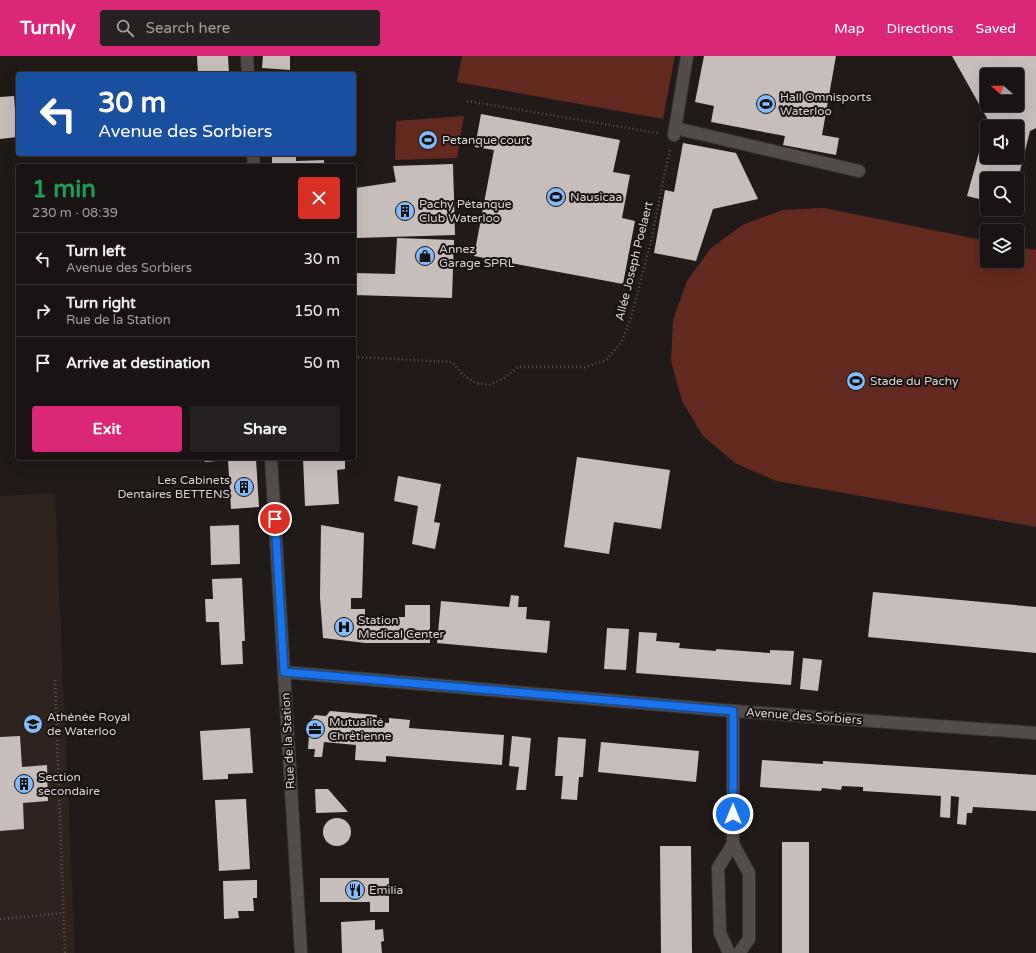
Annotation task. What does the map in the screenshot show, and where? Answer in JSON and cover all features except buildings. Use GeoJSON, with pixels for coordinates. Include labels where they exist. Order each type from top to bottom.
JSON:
{"type":"FeatureCollection","features":[{"type":"Feature","properties":{"kind":"street"},"geometry":{"type":"LineString","coordinates":[[247,56],[248,72]]}},
{"type":"Feature","properties":{"kind":"street"},"geometry":{"type":"LineString","coordinates":[[687,56],[674,132],[859,171]]}},
{"type":"Feature","properties":{"kind":"street","name":"Rue de la Station"},"geometry":{"type":"LineString","coordinates":[[271,460],[301,953]]}},
{"type":"Feature","properties":{"kind":"street","name":"Avenue des Sorbiers"},"geometry":{"type":"LineString","coordinates":[[284,672],[733,711],[1036,733]]}},
{"type":"Feature","properties":{"kind":"street"},"geometry":{"type":"LineString","coordinates":[[733,711],[733,844],[748,873],[749,939],[739,953]]}},
{"type":"Feature","properties":{"kind":"street"},"geometry":{"type":"LineString","coordinates":[[729,953],[720,933],[718,868],[733,844]]}},
{"type":"Feature","properties":{"kind":"path"},"geometry":{"type":"LineString","coordinates":[[467,102],[674,132]]}},
{"type":"Feature","properties":{"kind":"path","name":"Allée Joseph Poelaert"},"geometry":{"type":"LineString","coordinates":[[356,357],[452,362],[463,375],[476,383],[490,385],[504,378],[518,367],[585,367],[606,360],[621,343],[631,318],[652,237],[662,181],[674,132]]}},
{"type":"Feature","properties":{"kind":"path"},"geometry":{"type":"LineString","coordinates":[[55,680],[65,953]]}},
{"type":"Feature","properties":{"kind":"path"},"geometry":{"type":"LineString","coordinates":[[0,919],[63,914]]}},
{"type":"Feature","properties":{"kind":"shaded area"},"geometry":{"type":"Polygon","coordinates":[[[462,56],[675,56],[663,119],[457,82],[462,56]]]}},
{"type":"Feature","properties":{"kind":"shaded area","name":"Petanque court"},"geometry":{"type":"Polygon","coordinates":[[[464,116],[457,158],[395,160],[396,121],[464,116]]]}},
{"type":"Feature","properties":{"kind":"shaded area","name":"Stade du Pachy"},"geometry":{"type":"Polygon","coordinates":[[[824,208],[980,240],[980,268],[1024,268],[1024,248],[1036,250],[1036,527],[776,481],[735,463],[703,436],[682,401],[671,361],[673,320],[687,281],[711,248],[744,224],[783,210],[824,208]]]}},
{"type":"Feature","properties":{"kind":"shaded area","name":"Athénée Royal de Waterloo"},"geometry":{"type":"Polygon","coordinates":[[[55,493],[75,953],[0,953],[0,496],[55,493]]]}},
{"type":"Feature","properties":{"kind":"place","name":"Hall Omnisports Waterloo"},"geometry":{"type":"Point","coordinates":[766,104]}},
{"type":"Feature","properties":{"kind":"place","name":"Petanque court"},"geometry":{"type":"Point","coordinates":[428,140]}},
{"type":"Feature","properties":{"kind":"place","name":"Nausicaa"},"geometry":{"type":"Point","coordinates":[556,197]}},
{"type":"Feature","properties":{"kind":"place","name":"Pachy Pétanque Club Waterloo"},"geometry":{"type":"Point","coordinates":[405,211]}},
{"type":"Feature","properties":{"kind":"place","name":"Annez Garage SPRL"},"geometry":{"type":"Point","coordinates":[425,256]}},
{"type":"Feature","properties":{"kind":"place","name":"Stade du Pachy"},"geometry":{"type":"Point","coordinates":[856,381]}},
{"type":"Feature","properties":{"kind":"place","name":"Les Cabinets Dentaires BETTENS"},"geometry":{"type":"Point","coordinates":[244,487]}},
{"type":"Feature","properties":{"kind":"place","name":"Station Medical Center"},"geometry":{"type":"Point","coordinates":[344,627]}},
{"type":"Feature","properties":{"kind":"place","name":"Athénée Royal de Waterloo"},"geometry":{"type":"Point","coordinates":[33,724]}},
{"type":"Feature","properties":{"kind":"place","name":"Mutualité Chrétienne"},"geometry":{"type":"Point","coordinates":[315,729]}},
{"type":"Feature","properties":{"kind":"place","name":"Section secondaire"},"geometry":{"type":"Point","coordinates":[24,784]}},
{"type":"Feature","properties":{"kind":"place","name":"Emilia"},"geometry":{"type":"Point","coordinates":[355,890]}},
{"type":"Feature","properties":{"kind":"route"},"geometry":{"type":"LineString","coordinates":[[275,519],[284,672],[733,711],[733,814]]}}]}
